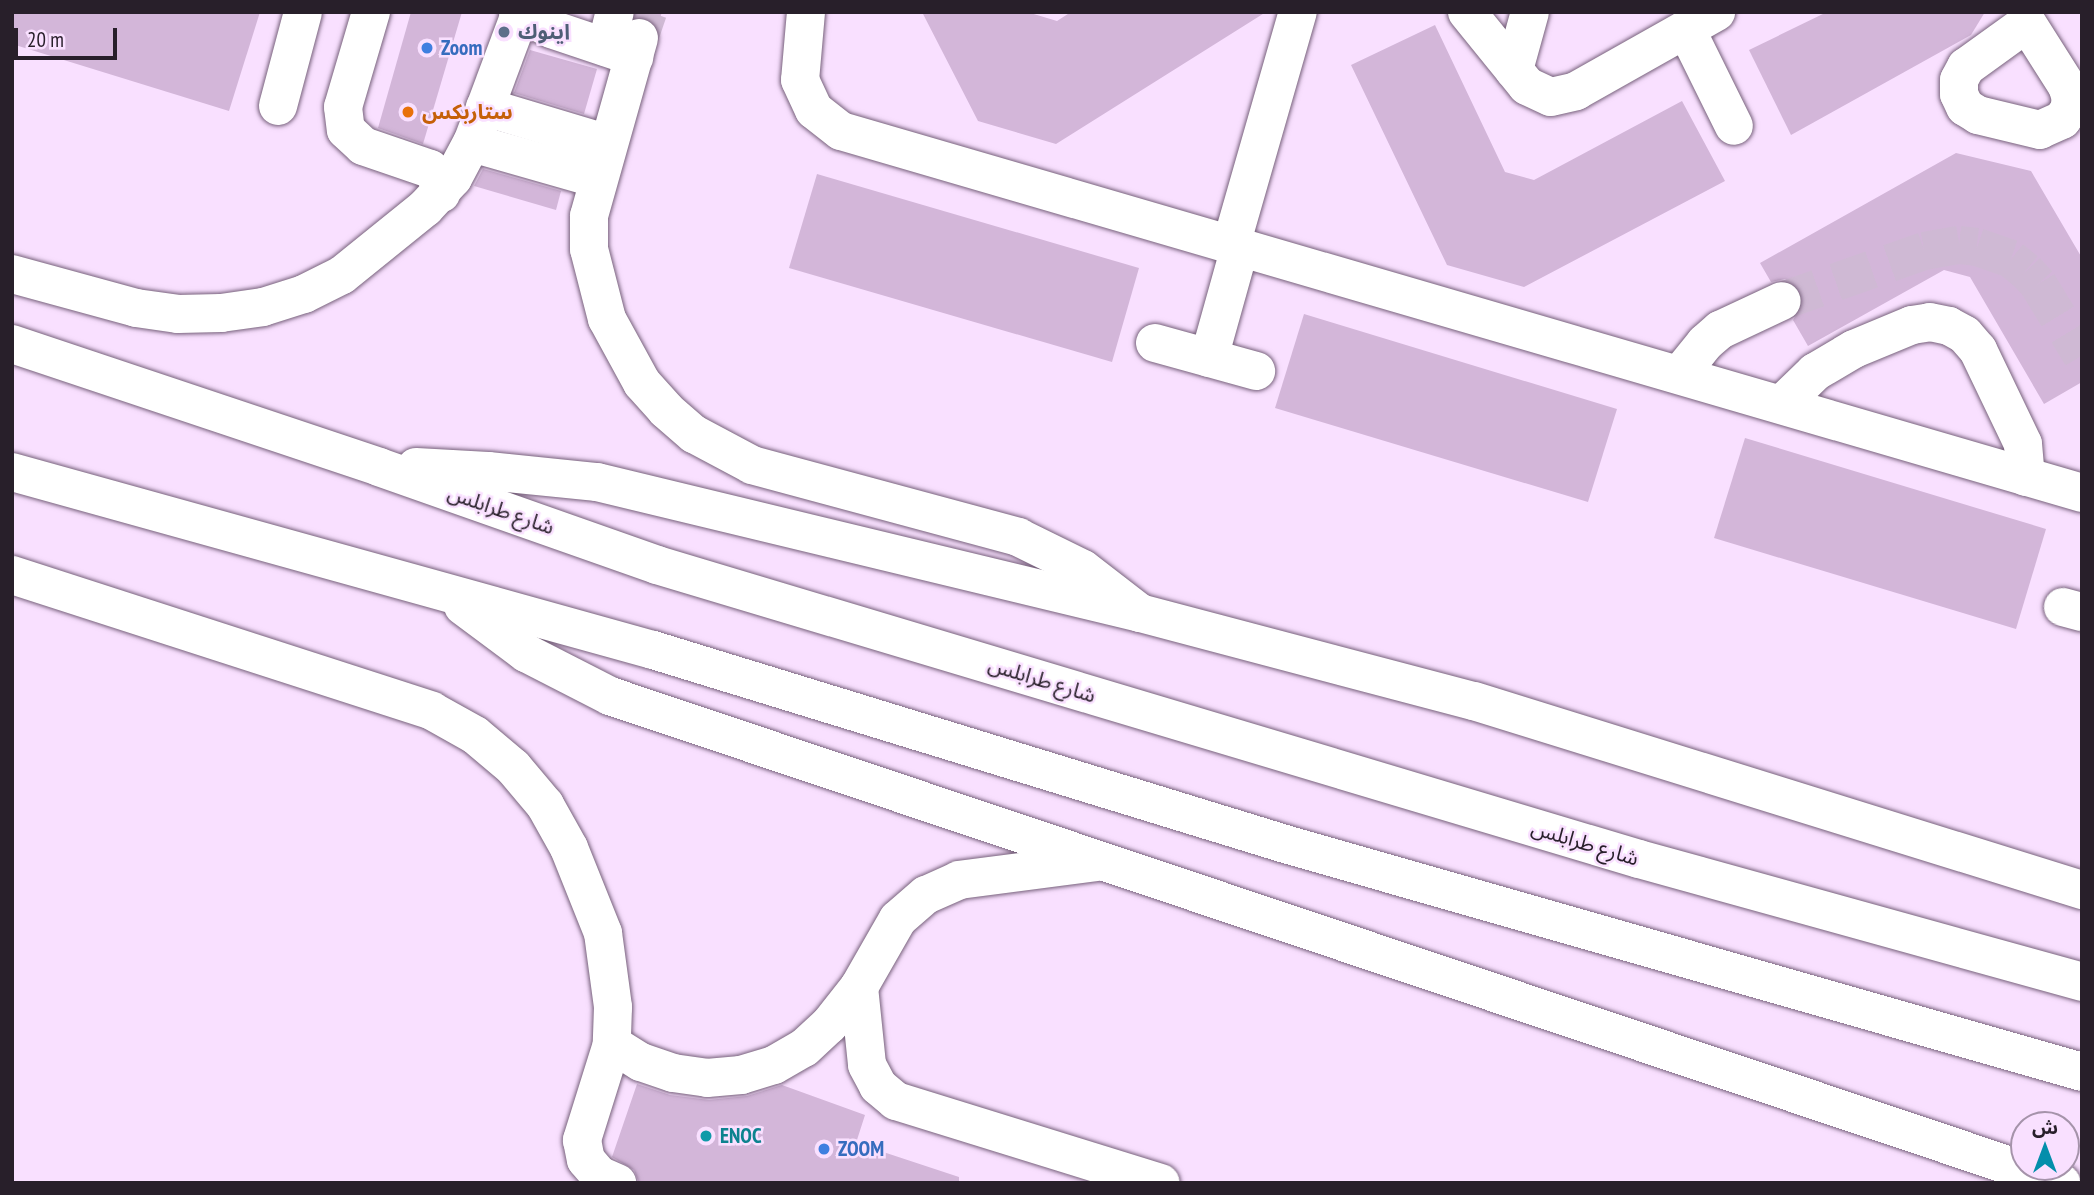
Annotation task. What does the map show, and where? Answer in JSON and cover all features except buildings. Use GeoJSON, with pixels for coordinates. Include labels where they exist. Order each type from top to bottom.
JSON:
{"type":"FeatureCollection","features":[{"type":"Feature","properties":{"kind":"main road"},"geometry":{"type":"LineString","coordinates":[[278,106],[303,12]]}},
{"type":"Feature","properties":{"kind":"main road"},"geometry":{"type":"LineString","coordinates":[[371,12],[343,107],[346,130],[363,146],[430,169],[436,175],[441,193]]}},
{"type":"Feature","properties":{"kind":"main road"},"geometry":{"type":"LineString","coordinates":[[806,12],[800,80],[814,110],[841,131],[2082,493]]}},
{"type":"Feature","properties":{"kind":"main road"},"geometry":{"type":"LineString","coordinates":[[1256,371],[1184,351],[1230,244],[1298,12]]}},
{"type":"Feature","properties":{"kind":"main road"},"geometry":{"type":"LineString","coordinates":[[1467,12],[1514,71],[1538,93],[1564,96],[1700,21],[1734,125]]}},
{"type":"Feature","properties":{"kind":"main road"},"geometry":{"type":"LineString","coordinates":[[1514,71],[1530,12]]}},
{"type":"Feature","properties":{"kind":"main road"},"geometry":{"type":"LineString","coordinates":[[12,274],[136,308],[178,314],[221,313],[263,307],[304,294],[342,275],[377,250],[441,193],[464,161],[485,107],[581,27]]}},
{"type":"Feature","properties":{"kind":"main road"},"geometry":{"type":"LineString","coordinates":[[581,27],[603,162],[589,216],[589,249],[607,319],[642,383],[666,410],[694,434],[752,465],[1018,537],[1083,569],[1140,614]]}},
{"type":"Feature","properties":{"kind":"main road"},"geometry":{"type":"LineString","coordinates":[[485,107],[603,162]]}},
{"type":"Feature","properties":{"kind":"main road"},"geometry":{"type":"LineString","coordinates":[[472,143],[603,162]]}},
{"type":"Feature","properties":{"kind":"main road"},"geometry":{"type":"LineString","coordinates":[[1680,374],[1698,350],[1720,330],[1782,301]]}},
{"type":"Feature","properties":{"kind":"main road"},"geometry":{"type":"LineString","coordinates":[[1782,404],[1815,372],[1854,349],[1912,325],[1930,322],[1949,326],[1965,335],[1978,350],[2023,444],[2026,477]]}},
{"type":"Feature","properties":{"kind":"main road","name":"شارع طرابلس"},"geometry":{"type":"LineString","coordinates":[[12,344],[379,467],[670,569],[1639,859],[2082,982]]}},
{"type":"Feature","properties":{"kind":"main road"},"geometry":{"type":"LineString","coordinates":[[379,467],[488,471],[597,482],[1140,614],[1474,701],[2082,890]]}},
{"type":"Feature","properties":{"kind":"main road"},"geometry":{"type":"LineString","coordinates":[[12,472],[653,650],[1311,852],[2082,1072]]}},
{"type":"Feature","properties":{"kind":"main road"},"geometry":{"type":"LineString","coordinates":[[12,575],[432,710],[475,736],[513,767],[545,805],[569,848],[603,933],[613,1007],[612,1044],[582,1140],[586,1160],[599,1175],[617,1183]]}},
{"type":"Feature","properties":{"kind":"main road"},"geometry":{"type":"LineString","coordinates":[[451,595],[526,653],[610,696],[2061,1183]]}},
{"type":"Feature","properties":{"kind":"main road"},"geometry":{"type":"LineString","coordinates":[[612,1044],[641,1062],[673,1073],[707,1078],[741,1075],[774,1065],[804,1048],[829,1025],[859,987],[898,919],[926,895],[959,880],[1098,862]]}},
{"type":"Feature","properties":{"kind":"main road"},"geometry":{"type":"LineString","coordinates":[[859,987],[867,1065],[878,1086],[896,1101],[1151,1181]]}},
{"type":"Feature","properties":{"kind":"tunnel"},"geometry":{"type":"LineString","coordinates":[[639,38],[648,12]]}},
{"type":"Feature","properties":{"kind":"tunnel"},"geometry":{"type":"LineString","coordinates":[[1782,301],[1924,251],[1959,245],[1977,247],[2011,259],[2026,271],[2038,284],[2082,356]]}},
{"type":"Feature","properties":{"kind":"place","name":"اينوك"},"geometry":{"type":"Point","coordinates":[504,32]}},
{"type":"Feature","properties":{"kind":"place","name":"Zoom"},"geometry":{"type":"Point","coordinates":[427,48]}},
{"type":"Feature","properties":{"kind":"place","name":"ستاربكس"},"geometry":{"type":"Point","coordinates":[408,112]}},
{"type":"Feature","properties":{"kind":"place","name":"ENOC"},"geometry":{"type":"Point","coordinates":[706,1136]}},
{"type":"Feature","properties":{"kind":"place","name":"ZOOM"},"geometry":{"type":"Point","coordinates":[824,1149]}}]}
